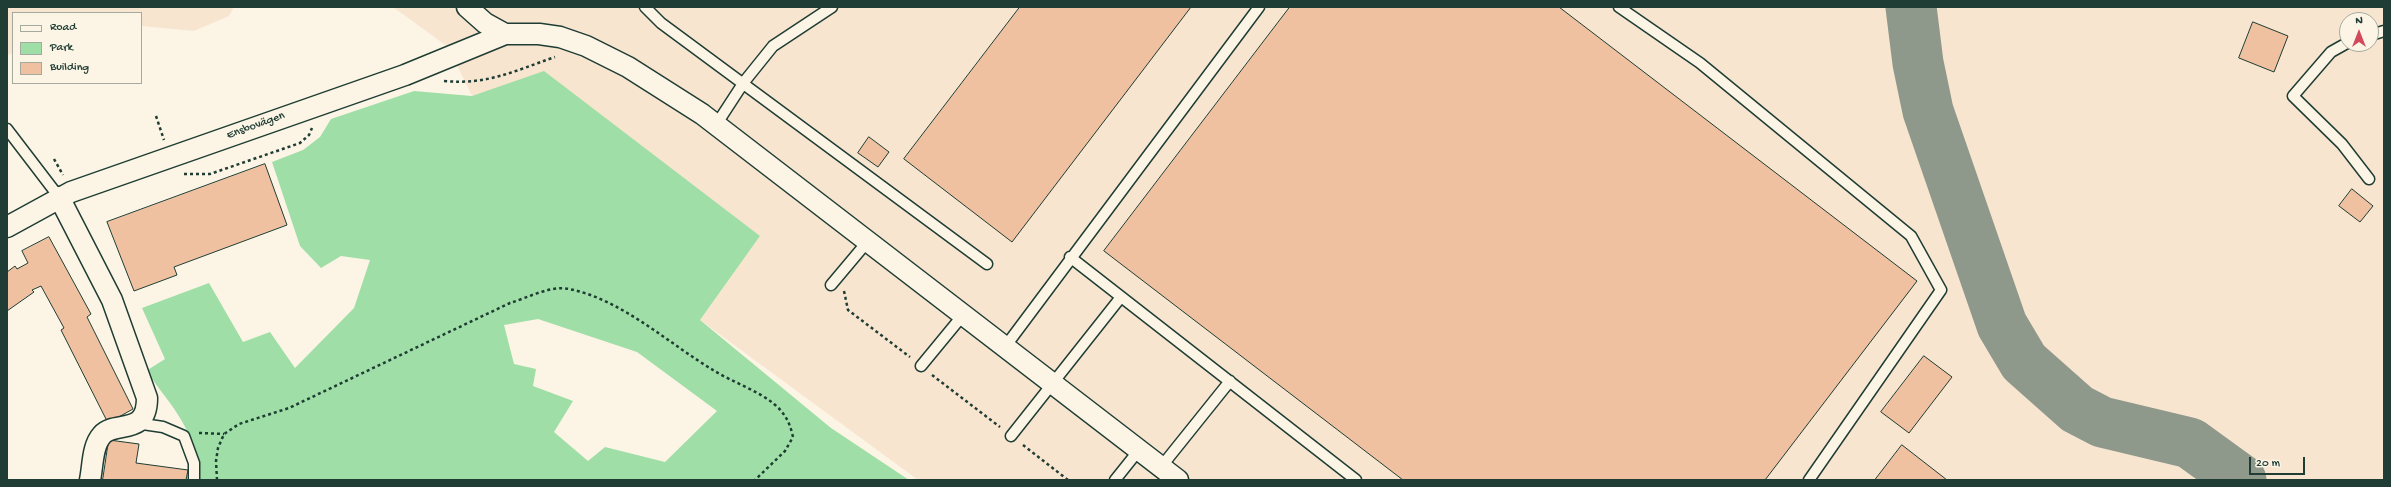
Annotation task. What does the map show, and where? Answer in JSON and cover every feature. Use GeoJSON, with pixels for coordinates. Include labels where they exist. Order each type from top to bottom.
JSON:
{"type":"FeatureCollection","features":[{"type":"Feature","properties":{"kind":"street"},"geometry":{"type":"LineString","coordinates":[[467,7],[485,23],[505,34],[539,34],[560,37],[586,46],[628,67],[716,125],[1178,480]]}},
{"type":"Feature","properties":{"kind":"street","name":"Ensbovägen"},"geometry":{"type":"LineString","coordinates":[[7,227],[59,197],[405,75],[505,34]]}},
{"type":"Feature","properties":{"kind":"street"},"geometry":{"type":"LineString","coordinates":[[59,197],[112,300],[147,398],[147,409],[136,423],[103,433],[97,442],[90,480]]}},
{"type":"Feature","properties":{"kind":"lane"},"geometry":{"type":"LineString","coordinates":[[645,7],[661,23],[744,82],[988,264]]}},
{"type":"Feature","properties":{"kind":"lane"},"geometry":{"type":"LineString","coordinates":[[716,125],[744,82],[773,46],[832,7]]}},
{"type":"Feature","properties":{"kind":"lane"},"geometry":{"type":"LineString","coordinates":[[1005,347],[1070,257],[1258,7]]}},
{"type":"Feature","properties":{"kind":"lane"},"geometry":{"type":"LineString","coordinates":[[1619,7],[1700,63],[1911,236],[1941,290],[1808,480]]}},
{"type":"Feature","properties":{"kind":"lane"},"geometry":{"type":"LineString","coordinates":[[2339,48],[2331,52],[2293,96],[2342,144],[2369,179]]}},
{"type":"Feature","properties":{"kind":"lane"},"geometry":{"type":"LineString","coordinates":[[7,129],[59,197]]}},
{"type":"Feature","properties":{"kind":"lane"},"geometry":{"type":"LineString","coordinates":[[831,285],[868,241]]}},
{"type":"Feature","properties":{"kind":"lane"},"geometry":{"type":"LineString","coordinates":[[1070,257],[1356,480]]}},
{"type":"Feature","properties":{"kind":"lane"},"geometry":{"type":"LineString","coordinates":[[1011,436],[1121,296]]}},
{"type":"Feature","properties":{"kind":"lane"},"geometry":{"type":"LineString","coordinates":[[922,366],[963,315]]}},
{"type":"Feature","properties":{"kind":"lane"},"geometry":{"type":"LineString","coordinates":[[1161,467],[1230,381]]}},
{"type":"Feature","properties":{"kind":"lane"},"geometry":{"type":"LineString","coordinates":[[136,423],[163,427],[184,436],[194,463],[194,480]]}},
{"type":"Feature","properties":{"kind":"lane"},"geometry":{"type":"LineString","coordinates":[[1116,480],[1139,450]]}},
{"type":"Feature","properties":{"kind":"path"},"geometry":{"type":"LineString","coordinates":[[436,80],[466,83],[489,80],[558,56]]}},
{"type":"Feature","properties":{"kind":"path"},"geometry":{"type":"LineString","coordinates":[[840,275],[848,310],[1068,480]]}},
{"type":"Feature","properties":{"kind":"path"},"geometry":{"type":"LineString","coordinates":[[184,436],[200,433],[224,434],[239,424],[289,408],[510,303],[550,290],[568,288],[594,297],[639,320],[714,371],[773,403],[785,415],[793,437],[785,451],[754,480]]}},
{"type":"Feature","properties":{"kind":"path"},"geometry":{"type":"LineString","coordinates":[[217,480],[216,462],[224,434]]}},
{"type":"Feature","properties":{"kind":"shaded area"},"geometry":{"type":"Polygon","coordinates":[[[7,7],[234,7],[229,16],[194,31],[142,26],[142,12],[12,12],[12,53],[7,55],[7,7]]]}},
{"type":"Feature","properties":{"kind":"shaded area"},"geometry":{"type":"Polygon","coordinates":[[[393,7],[2384,7],[2384,480],[918,480],[700,320],[760,236],[502,87],[472,96],[448,47],[393,7]]]}},
{"type":"Feature","properties":{"kind":"green space"},"geometry":{"type":"Polygon","coordinates":[[[544,71],[760,236],[700,320],[831,428],[909,480],[198,480],[197,463],[189,434],[174,409],[146,371],[165,359],[142,308],[209,283],[243,342],[270,332],[295,368],[354,308],[370,260],[341,256],[321,268],[300,246],[272,162],[303,150],[320,137],[331,119],[414,91],[472,96],[544,71]],[[538,319],[504,325],[514,364],[536,369],[533,386],[573,401],[554,432],[588,461],[605,447],[665,462],[717,411],[637,352],[538,319]]]}},
{"type":"Feature","properties":{"kind":"building"},"geometry":{"type":"Polygon","coordinates":[[[1020,7],[1191,7],[1012,242],[904,159],[1020,7]]]}},
{"type":"Feature","properties":{"kind":"building"},"geometry":{"type":"Polygon","coordinates":[[[1290,7],[1559,7],[1917,281],[1765,480],[1403,480],[1104,251],[1290,7]]]}},
{"type":"Feature","properties":{"kind":"building"},"geometry":{"type":"Polygon","coordinates":[[[2253,22],[2288,36],[2274,72],[2239,58],[2253,22]]]}},
{"type":"Feature","properties":{"kind":"building"},"geometry":{"type":"Polygon","coordinates":[[[869,137],[889,152],[878,167],[858,153],[869,137]]]}},
{"type":"Feature","properties":{"kind":"building"},"geometry":{"type":"Polygon","coordinates":[[[265,164],[287,225],[174,267],[177,275],[134,291],[107,222],[265,164]]]}},
{"type":"Feature","properties":{"kind":"building"},"geometry":{"type":"Polygon","coordinates":[[[2352,189],[2373,206],[2360,222],[2339,206],[2352,189]]]}},
{"type":"Feature","properties":{"kind":"building"},"geometry":{"type":"Polygon","coordinates":[[[49,237],[91,314],[87,317],[133,409],[108,423],[61,330],[64,328],[41,286],[32,290],[34,292],[7,311],[7,272],[15,266],[17,269],[28,263],[22,251],[49,237]]]}},
{"type":"Feature","properties":{"kind":"building"},"geometry":{"type":"Polygon","coordinates":[[[1924,356],[1952,377],[1909,433],[1881,412],[1924,356]]]}},
{"type":"Feature","properties":{"kind":"building"},"geometry":{"type":"Polygon","coordinates":[[[109,440],[139,444],[136,463],[188,470],[186,480],[103,480],[109,440]]]}},
{"type":"Feature","properties":{"kind":"building"},"geometry":{"type":"Polygon","coordinates":[[[1902,445],[1947,480],[1875,480],[1902,445]]]}},
{"type":"Feature","properties":{"kind":"taxiway"},"geometry":{"type":"LineString","coordinates":[[1911,7],[1918,63],[1928,111],[2002,325],[2024,362],[2077,409],[2102,422],[2190,443],[2241,480]]}}]}
